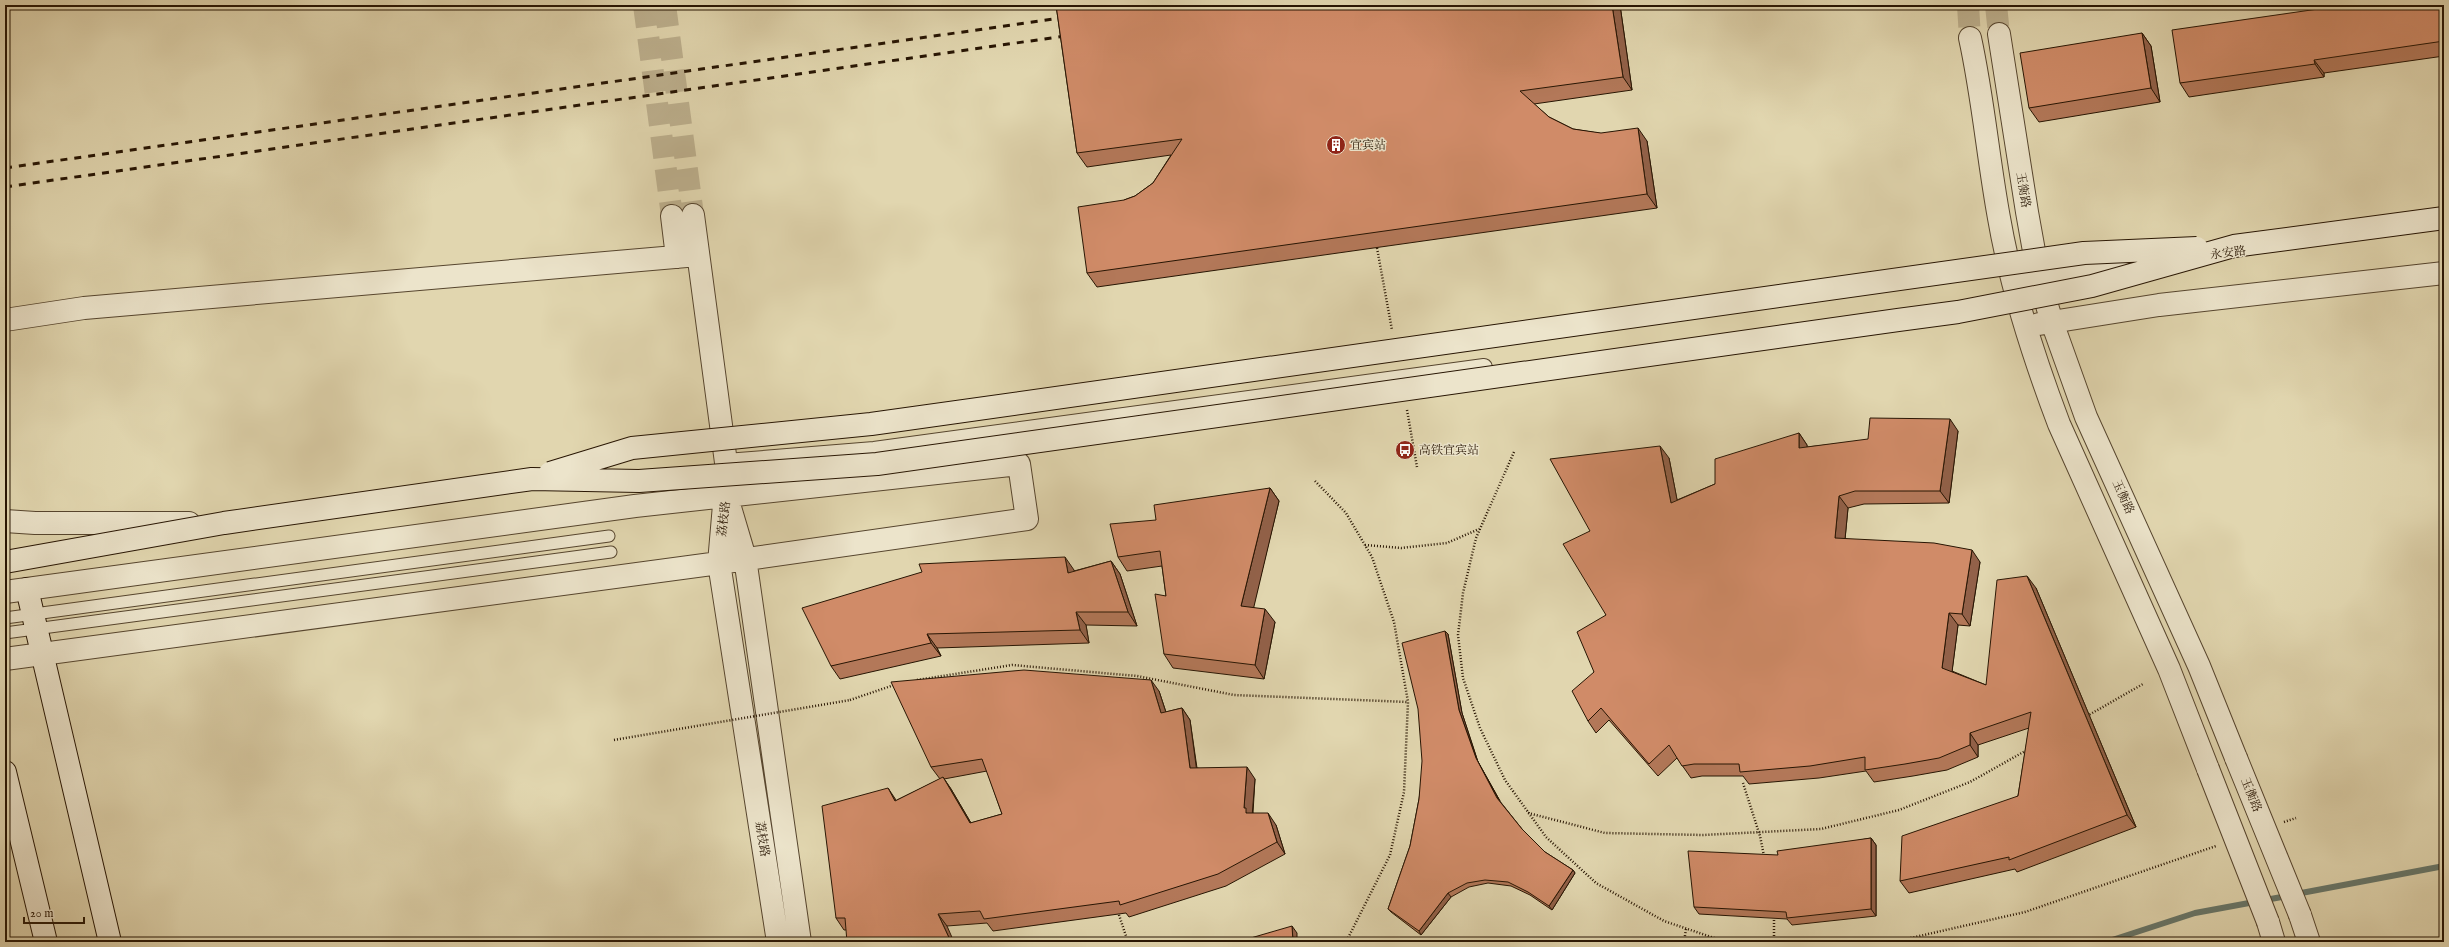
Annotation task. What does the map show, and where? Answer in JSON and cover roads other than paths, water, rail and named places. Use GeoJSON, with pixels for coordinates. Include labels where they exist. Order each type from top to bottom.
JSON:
{"type":"FeatureCollection","features":[{"type":"Feature","properties":{"kind":"street","name":"玉衡路"},"geometry":{"type":"LineString","coordinates":[[1999,34],[2039,278],[2052,322],[2086,417],[2199,666],[2300,915],[2309,942]]}},
{"type":"Feature","properties":{"kind":"street"},"geometry":{"type":"LineString","coordinates":[[1970,38],[1999,219],[2015,289],[2026,326],[2059,424],[2169,669],[2271,932]]}},
{"type":"Feature","properties":{"kind":"street"},"geometry":{"type":"LineString","coordinates":[[683,216],[688,256],[726,462],[726,495]]}},
{"type":"Feature","properties":{"kind":"street"},"geometry":{"type":"LineString","coordinates":[[5,562],[224,523],[532,479],[632,448],[871,424],[2084,253],[2234,246],[2444,218]]}},
{"type":"Feature","properties":{"kind":"street","name":"永安路"},"geometry":{"type":"LineString","coordinates":[[2015,289],[2039,278],[2150,262],[2444,228]]}},
{"type":"Feature","properties":{"kind":"street"},"geometry":{"type":"LineString","coordinates":[[532,479],[639,481],[877,464],[1958,312],[2092,286],[2234,246]]}},
{"type":"Feature","properties":{"kind":"street"},"geometry":{"type":"LineString","coordinates":[[5,320],[84,308],[688,256]]}},
{"type":"Feature","properties":{"kind":"street"},"geometry":{"type":"LineString","coordinates":[[2026,326],[2159,305],[2444,273]]}},
{"type":"Feature","properties":{"kind":"street"},"geometry":{"type":"LineString","coordinates":[[726,462],[874,450],[2015,289]]}},
{"type":"Feature","properties":{"kind":"street"},"geometry":{"type":"LineString","coordinates":[[5,592],[726,495],[1019,464],[1027,519],[745,558],[719,563],[5,659]]}},
{"type":"Feature","properties":{"kind":"street","name":"荔枝路"},"geometry":{"type":"LineString","coordinates":[[726,495],[745,558],[800,942]]}},
{"type":"Feature","properties":{"kind":"street","name":"荔枝路"},"geometry":{"type":"LineString","coordinates":[[726,495],[719,563],[778,942]]}},
{"type":"Feature","properties":{"kind":"street"},"geometry":{"type":"LineString","coordinates":[[5,521],[35,523],[224,523]]}},
{"type":"Feature","properties":{"kind":"street"},"geometry":{"type":"LineString","coordinates":[[27,589],[110,942]]}},
{"type":"Feature","properties":{"kind":"street"},"geometry":{"type":"LineString","coordinates":[[5,772],[46,942]]}},
{"type":"Feature","properties":{"kind":"lane"},"geometry":{"type":"LineString","coordinates":[[5,633],[35,622],[609,536]]}},
{"type":"Feature","properties":{"kind":"lane"},"geometry":{"type":"LineString","coordinates":[[5,618],[35,622],[611,552]]}},
{"type":"Feature","properties":{"kind":"waterway"},"geometry":{"type":"LineString","coordinates":[[2296,894],[2444,866]]}},
{"type":"Feature","properties":{"kind":"waterway"},"geometry":{"type":"LineString","coordinates":[[2106,942],[2195,913],[2287,896]]}},
{"type":"Feature","properties":{"kind":"tunnel"},"geometry":{"type":"LineString","coordinates":[[644,5],[672,216]]}},
{"type":"Feature","properties":{"kind":"tunnel"},"geometry":{"type":"LineString","coordinates":[[665,5],[693,215]]}},
{"type":"Feature","properties":{"kind":"tunnel"},"geometry":{"type":"LineString","coordinates":[[1968,5],[1970,38]]}},
{"type":"Feature","properties":{"kind":"tunnel"},"geometry":{"type":"LineString","coordinates":[[1996,5],[1999,34]]}},
{"type":"Feature","properties":{"kind":"railway"},"geometry":{"type":"LineString","coordinates":[[5,168],[1068,17]]}},
{"type":"Feature","properties":{"kind":"railway"},"geometry":{"type":"LineString","coordinates":[[5,187],[1072,35]]}},
{"type":"Feature","properties":{"kind":"place","name":"宜宾站"},"geometry":{"type":"Point","coordinates":[1336,145]}},
{"type":"Feature","properties":{"kind":"place","name":"高铁宜宾站"},"geometry":{"type":"Point","coordinates":[1405,450]}}]}
